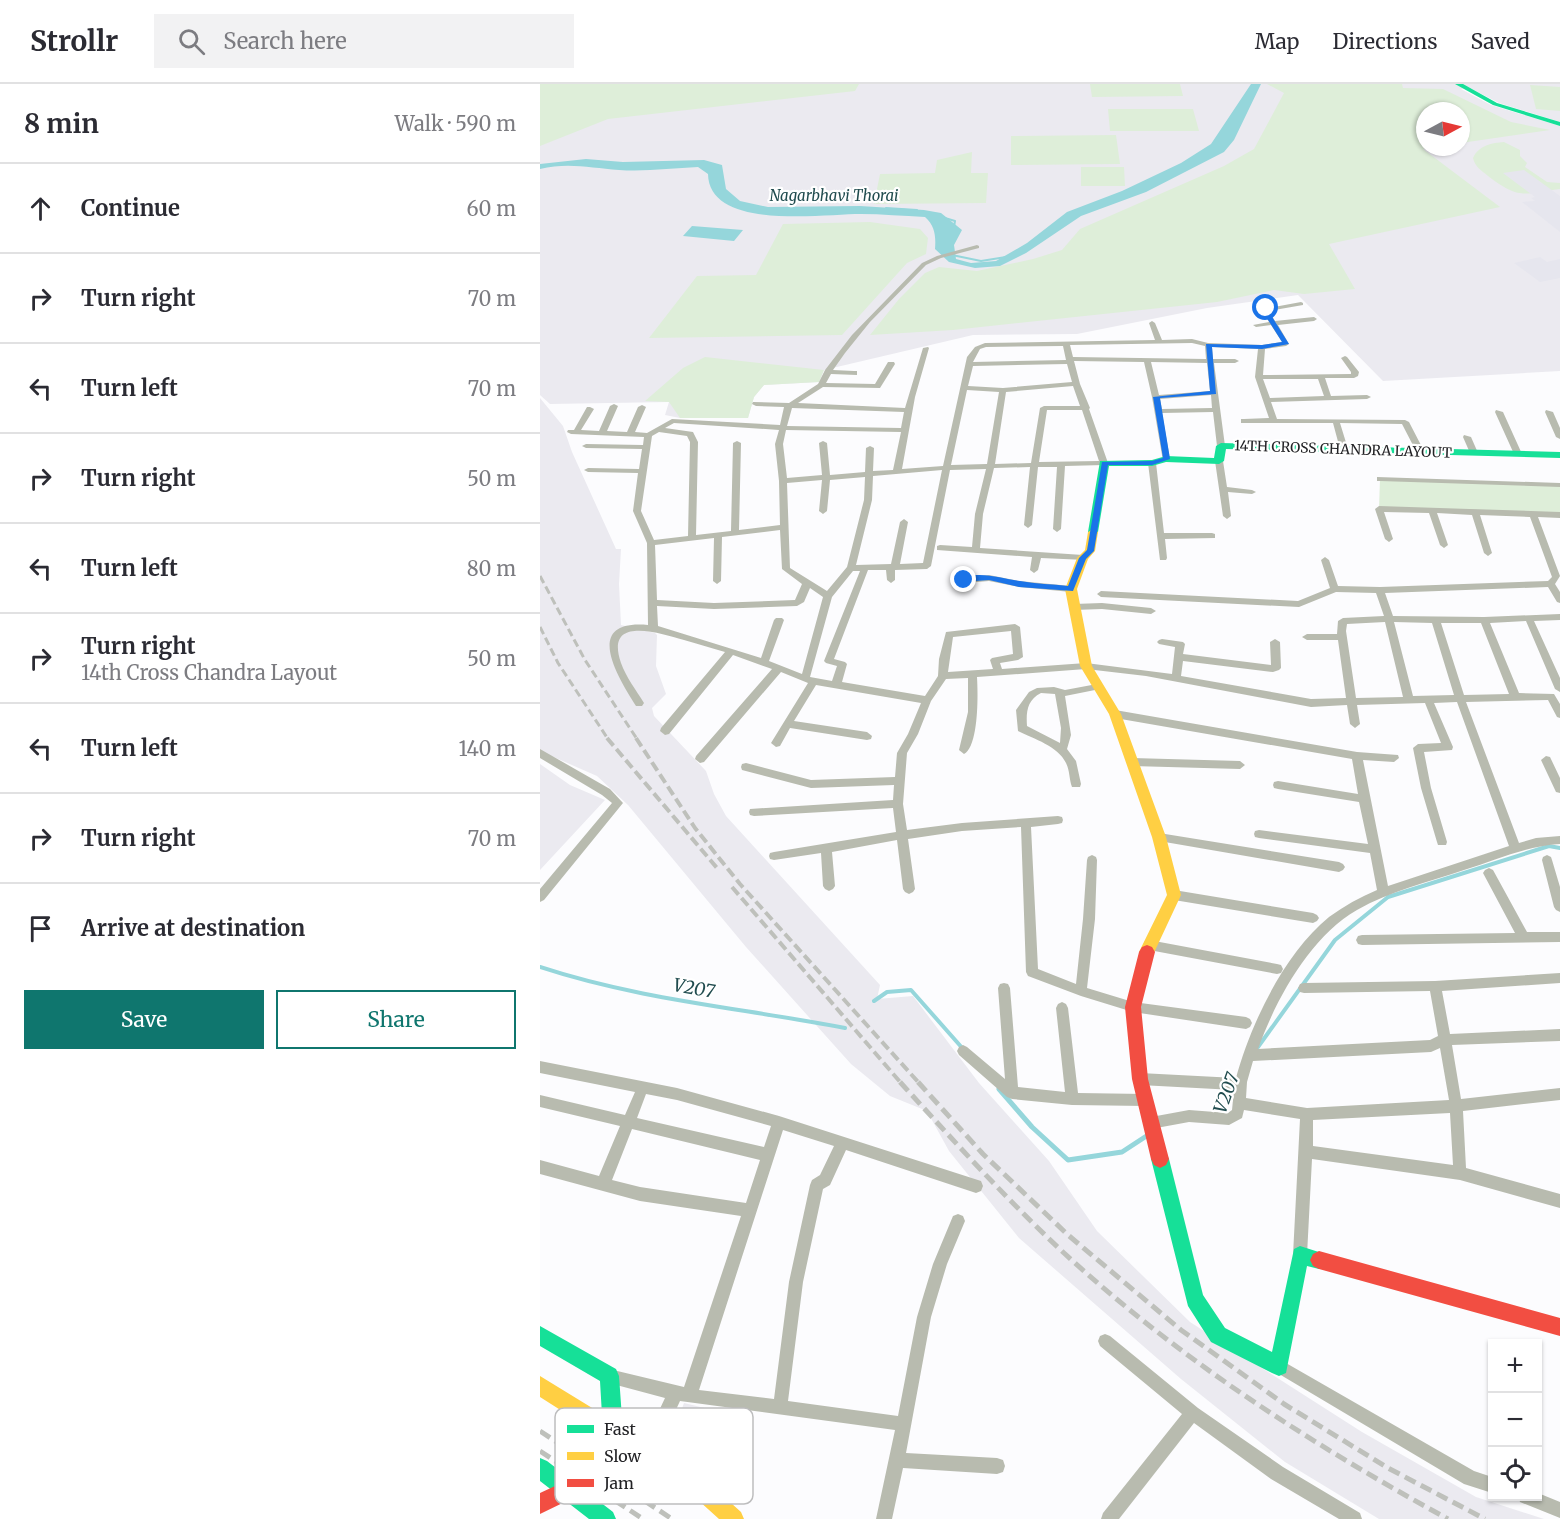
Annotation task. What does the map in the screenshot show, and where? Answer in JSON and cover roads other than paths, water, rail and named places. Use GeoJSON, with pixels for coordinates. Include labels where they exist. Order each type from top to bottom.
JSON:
{"type":"FeatureCollection","features":[{"type":"Feature","properties":{"kind":"main road"},"geometry":{"type":"LineString","coordinates":[[1458,84],[1495,104],[1560,124]]}},
{"type":"Feature","properties":{"kind":"main road","name":"14TH CROSS CHANDRA LAYOUT"},"geometry":{"type":"LineString","coordinates":[[1104,463],[1152,463],[1166,459],[1219,461],[1221,446],[1560,456]]}},
{"type":"Feature","properties":{"kind":"main road"},"geometry":{"type":"LineString","coordinates":[[1104,463],[1093,541],[1090,551],[1083,558],[1071,589],[1086,666],[1115,714],[1159,837],[1174,895],[1149,945],[1133,1006],[1140,1079],[1195,1299],[1218,1335],[1279,1366],[1300,1255],[1560,1328]]}},
{"type":"Feature","properties":{"kind":"main road"},"geometry":{"type":"LineString","coordinates":[[540,1335],[609,1376],[611,1408]]}},
{"type":"Feature","properties":{"kind":"main road"},"geometry":{"type":"LineString","coordinates":[[540,1386],[575,1408]]}},
{"type":"Feature","properties":{"kind":"main road"},"geometry":{"type":"LineString","coordinates":[[540,1468],[555,1480]]}},
{"type":"Feature","properties":{"kind":"main road"},"geometry":{"type":"LineString","coordinates":[[540,1504],[555,1496]]}},
{"type":"Feature","properties":{"kind":"main road"},"geometry":{"type":"LineString","coordinates":[[586,1504],[606,1519]]}},
{"type":"Feature","properties":{"kind":"main road"},"geometry":{"type":"LineString","coordinates":[[717,1504],[734,1519]]}},
{"type":"Feature","properties":{"kind":"street"},"geometry":{"type":"LineString","coordinates":[[828,596],[786,569],[783,482],[779,444],[788,407],[821,385],[848,346],[924,264],[939,256],[977,247]]}},
{"type":"Feature","properties":{"kind":"street"},"geometry":{"type":"LineString","coordinates":[[851,568],[927,566],[946,469],[973,352],[985,345],[1192,341],[1208,345],[1262,347],[1286,344],[1262,306],[1301,304]]}},
{"type":"Feature","properties":{"kind":"street"},"geometry":{"type":"LineString","coordinates":[[1256,325],[1314,320]]}},
{"type":"Feature","properties":{"kind":"street"},"geometry":{"type":"LineString","coordinates":[[1152,323],[1159,342]]}},
{"type":"Feature","properties":{"kind":"street"},"geometry":{"type":"LineString","coordinates":[[783,482],[991,466],[1104,463],[1076,384],[1066,345]]}},
{"type":"Feature","properties":{"kind":"street"},"geometry":{"type":"LineString","coordinates":[[1208,345],[1221,446]]}},
{"type":"Feature","properties":{"kind":"street"},"geometry":{"type":"LineString","coordinates":[[1262,347],[1259,377],[1272,420]]}},
{"type":"Feature","properties":{"kind":"street"},"geometry":{"type":"LineString","coordinates":[[897,472],[916,378],[926,348]]}},
{"type":"Feature","properties":{"kind":"street"},"geometry":{"type":"LineString","coordinates":[[1259,377],[1354,376],[1355,372],[1346,358]]}},
{"type":"Feature","properties":{"kind":"street"},"geometry":{"type":"LineString","coordinates":[[970,364],[1147,360],[1235,361]]}},
{"type":"Feature","properties":{"kind":"street"},"geometry":{"type":"LineString","coordinates":[[1147,360],[1159,411],[1166,459]]}},
{"type":"Feature","properties":{"kind":"street"},"geometry":{"type":"LineString","coordinates":[[821,385],[877,386],[891,364]]}},
{"type":"Feature","properties":{"kind":"street"},"geometry":{"type":"LineString","coordinates":[[828,372],[854,373]]}},
{"type":"Feature","properties":{"kind":"street"},"geometry":{"type":"LineString","coordinates":[[1321,376],[1328,398]]}},
{"type":"Feature","properties":{"kind":"street"},"geometry":{"type":"LineString","coordinates":[[966,388],[1003,390],[1076,384]]}},
{"type":"Feature","properties":{"kind":"street"},"geometry":{"type":"LineString","coordinates":[[976,550],[979,514],[991,466],[1003,390]]}},
{"type":"Feature","properties":{"kind":"street"},"geometry":{"type":"LineString","coordinates":[[1156,397],[1213,393]]}},
{"type":"Feature","properties":{"kind":"street"},"geometry":{"type":"LineString","coordinates":[[1267,400],[1367,397]]}},
{"type":"Feature","properties":{"kind":"street"},"geometry":{"type":"LineString","coordinates":[[756,404],[909,410]]}},
{"type":"Feature","properties":{"kind":"street"},"geometry":{"type":"LineString","coordinates":[[602,433],[614,406]]}},
{"type":"Feature","properties":{"kind":"street"},"geometry":{"type":"LineString","coordinates":[[630,434],[642,407]]}},
{"type":"Feature","properties":{"kind":"street"},"geometry":{"type":"LineString","coordinates":[[1028,525],[1034,466],[1044,408],[1086,408]]}},
{"type":"Feature","properties":{"kind":"street"},"geometry":{"type":"LineString","coordinates":[[590,409],[573,432],[648,435],[672,421],[783,428],[905,430]]}},
{"type":"Feature","properties":{"kind":"street"},"geometry":{"type":"LineString","coordinates":[[1159,411],[1216,410]]}},
{"type":"Feature","properties":{"kind":"street"},"geometry":{"type":"LineString","coordinates":[[1499,412],[1518,454]]}},
{"type":"Feature","properties":{"kind":"street"},"geometry":{"type":"LineString","coordinates":[[1549,412],[1560,437]]}},
{"type":"Feature","properties":{"kind":"street"},"geometry":{"type":"LineString","coordinates":[[1244,421],[1405,422],[1420,451]]}},
{"type":"Feature","properties":{"kind":"street"},"geometry":{"type":"LineString","coordinates":[[1336,421],[1344,449]]}},
{"type":"Feature","properties":{"kind":"street"},"geometry":{"type":"LineString","coordinates":[[657,429],[690,434],[694,442],[692,538]]}},
{"type":"Feature","properties":{"kind":"street"},"geometry":{"type":"LineString","coordinates":[[648,435],[637,511],[651,543],[653,628]]}},
{"type":"Feature","properties":{"kind":"street"},"geometry":{"type":"LineString","coordinates":[[1467,437],[1474,453]]}},
{"type":"Feature","properties":{"kind":"street"},"geometry":{"type":"LineString","coordinates":[[823,442],[826,477],[823,512]]}},
{"type":"Feature","properties":{"kind":"street"},"geometry":{"type":"LineString","coordinates":[[735,532],[737,443]]}},
{"type":"Feature","properties":{"kind":"street"},"geometry":{"type":"LineString","coordinates":[[586,446],[646,447]]}},
{"type":"Feature","properties":{"kind":"street"},"geometry":{"type":"LineString","coordinates":[[776,742],[810,680],[828,596],[851,568],[868,500],[871,474],[870,448]]}},
{"type":"Feature","properties":{"kind":"street"},"geometry":{"type":"LineString","coordinates":[[1219,461],[1227,516]]}},
{"type":"Feature","properties":{"kind":"street"},"geometry":{"type":"LineString","coordinates":[[1152,463],[1163,558]]}},
{"type":"Feature","properties":{"kind":"street"},"geometry":{"type":"LineString","coordinates":[[1057,528],[1061,465]]}},
{"type":"Feature","properties":{"kind":"street"},"geometry":{"type":"LineString","coordinates":[[588,470],[643,471]]}},
{"type":"Feature","properties":{"kind":"street"},"geometry":{"type":"LineString","coordinates":[[1380,478],[1479,486],[1560,485]]}},
{"type":"Feature","properties":{"kind":"street"},"geometry":{"type":"LineString","coordinates":[[1223,489],[1252,492]]}},
{"type":"Feature","properties":{"kind":"street"},"geometry":{"type":"LineString","coordinates":[[1389,539],[1379,509],[1560,515]]}},
{"type":"Feature","properties":{"kind":"street"},"geometry":{"type":"LineString","coordinates":[[1432,511],[1444,545]]}},
{"type":"Feature","properties":{"kind":"street"},"geometry":{"type":"LineString","coordinates":[[1475,512],[1488,553]]}},
{"type":"Feature","properties":{"kind":"street"},"geometry":{"type":"LineString","coordinates":[[1533,514],[1556,577],[1551,584]]}},
{"type":"Feature","properties":{"kind":"street"},"geometry":{"type":"LineString","coordinates":[[891,580],[892,567],[904,522]]}},
{"type":"Feature","properties":{"kind":"street"},"geometry":{"type":"LineString","coordinates":[[651,543],[784,526]]}},
{"type":"Feature","properties":{"kind":"street"},"geometry":{"type":"LineString","coordinates":[[717,581],[718,535]]}},
{"type":"Feature","properties":{"kind":"street"},"geometry":{"type":"LineString","coordinates":[[1162,536],[1212,536]]}},
{"type":"Feature","properties":{"kind":"street"},"geometry":{"type":"LineString","coordinates":[[940,548],[1083,558]]}},
{"type":"Feature","properties":{"kind":"street"},"geometry":{"type":"LineString","coordinates":[[1034,570],[1037,554]]}},
{"type":"Feature","properties":{"kind":"street"},"geometry":{"type":"LineString","coordinates":[[1325,560],[1335,589]]}},
{"type":"Feature","properties":{"kind":"street"},"geometry":{"type":"LineString","coordinates":[[836,685],[842,664],[829,661],[865,568]]}},
{"type":"Feature","properties":{"kind":"street"},"geometry":{"type":"LineString","coordinates":[[964,580],[989,578],[1019,584],[1071,589]]}},
{"type":"Feature","properties":{"kind":"street"},"geometry":{"type":"LineString","coordinates":[[652,603],[714,606],[796,603],[801,600],[807,583]]}},
{"type":"Feature","properties":{"kind":"street"},"geometry":{"type":"LineString","coordinates":[[1101,594],[1299,604],[1335,589],[1380,590],[1551,584]]}},
{"type":"Feature","properties":{"kind":"street"},"geometry":{"type":"LineString","coordinates":[[1551,584],[1560,600]]}},
{"type":"Feature","properties":{"kind":"street"},"geometry":{"type":"LineString","coordinates":[[1380,590],[1409,701]]}},
{"type":"Feature","properties":{"kind":"street"},"geometry":{"type":"LineString","coordinates":[[1074,607],[1102,606],[1150,611]]}},
{"type":"Feature","properties":{"kind":"street"},"geometry":{"type":"LineString","coordinates":[[1355,724],[1342,637],[1343,621],[1560,617]]}},
{"type":"Feature","properties":{"kind":"street"},"geometry":{"type":"LineString","coordinates":[[1435,619],[1460,698],[1516,849]]}},
{"type":"Feature","properties":{"kind":"street"},"geometry":{"type":"LineString","coordinates":[[1529,619],[1560,689]]}},
{"type":"Feature","properties":{"kind":"street"},"geometry":{"type":"LineString","coordinates":[[764,663],[779,620]]}},
{"type":"Feature","properties":{"kind":"street"},"geometry":{"type":"LineString","coordinates":[[1484,620],[1515,696]]}},
{"type":"Feature","properties":{"kind":"street"},"geometry":{"type":"LineString","coordinates":[[909,889],[898,804],[902,753],[913,734],[927,700],[943,676],[949,634],[1015,627],[1018,657],[996,660],[998,672]]}},
{"type":"Feature","properties":{"kind":"street"},"geometry":{"type":"LineString","coordinates":[[639,703],[616,667],[613,652],[620,633],[629,628],[653,628],[731,651],[810,680],[927,700]]}},
{"type":"Feature","properties":{"kind":"street"},"geometry":{"type":"LineString","coordinates":[[1307,637],[1342,637]]}},
{"type":"Feature","properties":{"kind":"street"},"geometry":{"type":"LineString","coordinates":[[1162,642],[1180,644],[1176,678]]}},
{"type":"Feature","properties":{"kind":"street"},"geometry":{"type":"LineString","coordinates":[[1178,657],[1273,669],[1276,668],[1275,642]]}},
{"type":"Feature","properties":{"kind":"street"},"geometry":{"type":"LineString","coordinates":[[665,731],[731,651]]}},
{"type":"Feature","properties":{"kind":"street"},"geometry":{"type":"LineString","coordinates":[[943,676],[1086,666],[1176,678],[1311,703],[1556,696],[1560,714]]}},
{"type":"Feature","properties":{"kind":"street"},"geometry":{"type":"LineString","coordinates":[[700,759],[779,668]]}},
{"type":"Feature","properties":{"kind":"street"},"geometry":{"type":"LineString","coordinates":[[964,750],[974,720],[972,674]]}},
{"type":"Feature","properties":{"kind":"street"},"geometry":{"type":"LineString","coordinates":[[1076,784],[1073,766],[1062,749],[1022,728],[1021,710],[1032,694],[1040,690],[1065,693],[1097,687]]}},
{"type":"Feature","properties":{"kind":"street"},"geometry":{"type":"LineString","coordinates":[[1060,692],[1061,708],[1068,735],[1062,749]]}},
{"type":"Feature","properties":{"kind":"street"},"geometry":{"type":"LineString","coordinates":[[1428,700],[1448,747],[1418,748],[1426,788],[1442,842]]}},
{"type":"Feature","properties":{"kind":"street"},"geometry":{"type":"LineString","coordinates":[[1115,714],[1357,756],[1394,758]]}},
{"type":"Feature","properties":{"kind":"street"},"geometry":{"type":"LineString","coordinates":[[787,724],[867,736]]}},
{"type":"Feature","properties":{"kind":"street"},"geometry":{"type":"LineString","coordinates":[[540,753],[606,792],[618,803],[540,897]]}},
{"type":"Feature","properties":{"kind":"street"},"geometry":{"type":"LineString","coordinates":[[1357,756],[1383,891]]}},
{"type":"Feature","properties":{"kind":"street"},"geometry":{"type":"LineString","coordinates":[[1546,760],[1560,789]]}},
{"type":"Feature","properties":{"kind":"street"},"geometry":{"type":"LineString","coordinates":[[1132,762],[1240,765]]}},
{"type":"Feature","properties":{"kind":"street"},"geometry":{"type":"LineString","coordinates":[[746,767],[811,784],[899,781]]}},
{"type":"Feature","properties":{"kind":"street"},"geometry":{"type":"LineString","coordinates":[[1278,785],[1364,799]]}},
{"type":"Feature","properties":{"kind":"street"},"geometry":{"type":"LineString","coordinates":[[754,812],[898,804]]}},
{"type":"Feature","properties":{"kind":"street"},"geometry":{"type":"LineString","coordinates":[[774,856],[902,835],[1058,820]]}},
{"type":"Feature","properties":{"kind":"street"},"geometry":{"type":"LineString","coordinates":[[1026,823],[1032,972],[1081,991],[1133,1006],[1246,1023]]}},
{"type":"Feature","properties":{"kind":"street"},"geometry":{"type":"LineString","coordinates":[[1259,834],[1374,849]]}},
{"type":"Feature","properties":{"kind":"street"},"geometry":{"type":"LineString","coordinates":[[1159,837],[1339,867]]}},
{"type":"Feature","properties":{"kind":"street"},"geometry":{"type":"LineString","coordinates":[[1235,1112],[1240,1086],[1265,1018],[1289,973],[1323,930],[1349,909],[1383,891],[1516,849],[1560,840]]}},
{"type":"Feature","properties":{"kind":"street"},"geometry":{"type":"LineString","coordinates":[[826,849],[829,886]]}},
{"type":"Feature","properties":{"kind":"street"},"geometry":{"type":"LineString","coordinates":[[1081,991],[1089,919],[1092,860]]}},
{"type":"Feature","properties":{"kind":"street"},"geometry":{"type":"LineString","coordinates":[[1547,860],[1560,907]]}},
{"type":"Feature","properties":{"kind":"street"},"geometry":{"type":"LineString","coordinates":[[1489,873],[1523,936]]}},
{"type":"Feature","properties":{"kind":"street"},"geometry":{"type":"LineString","coordinates":[[1174,895],[1313,918]]}},
{"type":"Feature","properties":{"kind":"street"},"geometry":{"type":"LineString","coordinates":[[1362,940],[1560,937]]}},
{"type":"Feature","properties":{"kind":"street"},"geometry":{"type":"LineString","coordinates":[[1149,945],[1277,969]]}},
{"type":"Feature","properties":{"kind":"street"},"geometry":{"type":"LineString","coordinates":[[1304,988],[1435,986],[1560,978]]}},
{"type":"Feature","properties":{"kind":"street"},"geometry":{"type":"LineString","coordinates":[[1435,986],[1456,1106],[1460,1173]]}},
{"type":"Feature","properties":{"kind":"street"},"geometry":{"type":"LineString","coordinates":[[1004,988],[1011,1093]]}},
{"type":"Feature","properties":{"kind":"street"},"geometry":{"type":"LineString","coordinates":[[1062,1008],[1072,1099]]}},
{"type":"Feature","properties":{"kind":"street"},"geometry":{"type":"LineString","coordinates":[[1253,1055],[1431,1046],[1443,1040],[1560,1035]]}},
{"type":"Feature","properties":{"kind":"street"},"geometry":{"type":"LineString","coordinates":[[963,1051],[1011,1093],[1072,1099],[1146,1100]]}},
{"type":"Feature","properties":{"kind":"street"},"geometry":{"type":"LineString","coordinates":[[540,1067],[677,1094],[779,1122],[976,1186]]}},
{"type":"Feature","properties":{"kind":"street"},"geometry":{"type":"LineString","coordinates":[[1140,1079],[1240,1086]]}},
{"type":"Feature","properties":{"kind":"street"},"geometry":{"type":"LineString","coordinates":[[603,1184],[643,1087]]}},
{"type":"Feature","properties":{"kind":"street"},"geometry":{"type":"LineString","coordinates":[[1151,1123],[1189,1116],[1235,1112],[1307,1114],[1456,1106],[1560,1094]]}},
{"type":"Feature","properties":{"kind":"street"},"geometry":{"type":"LineString","coordinates":[[540,1101],[768,1155]]}},
{"type":"Feature","properties":{"kind":"street"},"geometry":{"type":"LineString","coordinates":[[1300,1255],[1307,1114]]}},
{"type":"Feature","properties":{"kind":"street"},"geometry":{"type":"LineString","coordinates":[[674,1408],[683,1394],[779,1122]]}},
{"type":"Feature","properties":{"kind":"street"},"geometry":{"type":"LineString","coordinates":[[780,1408],[796,1282],[817,1185],[825,1180],[842,1143]]}},
{"type":"Feature","properties":{"kind":"street"},"geometry":{"type":"LineString","coordinates":[[1306,1152],[1460,1173],[1560,1202]]}},
{"type":"Feature","properties":{"kind":"street"},"geometry":{"type":"LineString","coordinates":[[540,1167],[640,1194],[749,1210]]}},
{"type":"Feature","properties":{"kind":"street"},"geometry":{"type":"LineString","coordinates":[[884,1519],[924,1317],[940,1264],[958,1221]]}},
{"type":"Feature","properties":{"kind":"street"},"geometry":{"type":"LineString","coordinates":[[1105,1341],[1194,1413],[1277,1473],[1354,1519]]}},
{"type":"Feature","properties":{"kind":"street"},"geometry":{"type":"LineString","coordinates":[[1279,1366],[1470,1478],[1488,1484]]}},
{"type":"Feature","properties":{"kind":"street"},"geometry":{"type":"LineString","coordinates":[[609,1376],[683,1394],[904,1424]]}},
{"type":"Feature","properties":{"kind":"street"},"geometry":{"type":"LineString","coordinates":[[1109,1519],[1194,1413]]}},
{"type":"Feature","properties":{"kind":"street"},"geometry":{"type":"LineString","coordinates":[[896,1460],[997,1466]]}},
{"type":"Feature","properties":{"kind":"street"},"geometry":{"type":"LineString","coordinates":[[1536,1501],[1560,1510]]}},
{"type":"Feature","properties":{"kind":"water","name":"Nagarbhavi Thorai"},"geometry":{"type":"Polygon","coordinates":[[[1251,84],[1261,84],[1234,140],[1224,152],[1146,192],[1081,216],[1026,253],[1000,266],[975,268],[949,262],[935,249],[934,232],[925,217],[861,214],[796,216],[747,212],[727,204],[713,192],[708,174],[698,167],[629,170],[570,166],[540,169],[540,164],[586,159],[623,162],[704,160],[722,165],[726,189],[740,201],[768,207],[860,206],[941,213],[962,230],[954,245],[956,259],[971,263],[996,261],[1027,243],[1067,212],[1122,191],[1181,163],[1211,144],[1251,84]]]}},
{"type":"Feature","properties":{"kind":"water"},"geometry":{"type":"Polygon","coordinates":[[[692,226],[743,230],[734,241],[683,236],[692,226]]]}},
{"type":"Feature","properties":{"kind":"waterway","name":"Nagarbhavi Thorai"},"geometry":{"type":"LineString","coordinates":[[886,208],[917,210]]}},
{"type":"Feature","properties":{"kind":"waterway","name":"Nagarbhavi Thorai"},"geometry":{"type":"LineString","coordinates":[[945,218],[955,221],[954,227]]}},
{"type":"Feature","properties":{"kind":"waterway","name":"Nagarbhavi Thorai"},"geometry":{"type":"LineString","coordinates":[[952,255],[981,261],[1006,257]]}},
{"type":"Feature","properties":{"kind":"waterway","name":"V207"},"geometry":{"type":"LineString","coordinates":[[1258,1047],[1335,940],[1388,897],[1549,846],[1560,848]]}},
{"type":"Feature","properties":{"kind":"waterway","name":"V207"},"geometry":{"type":"LineString","coordinates":[[540,967],[653,996],[845,1028]]}},
{"type":"Feature","properties":{"kind":"waterway","name":"V207"},"geometry":{"type":"LineString","coordinates":[[874,1001],[887,992],[911,990],[964,1050]]}},
{"type":"Feature","properties":{"kind":"waterway","name":"V207"},"geometry":{"type":"LineString","coordinates":[[999,1089],[1032,1127],[1068,1160],[1122,1152],[1148,1135]]}},
{"type":"Feature","properties":{"kind":"railway"},"geometry":{"type":"LineString","coordinates":[[540,576],[585,660],[637,739]]}},
{"type":"Feature","properties":{"kind":"railway"},"geometry":{"type":"LineString","coordinates":[[540,627],[558,663],[608,739]]}},
{"type":"Feature","properties":{"kind":"railway"},"geometry":{"type":"LineString","coordinates":[[607,738],[717,868]]}},
{"type":"Feature","properties":{"kind":"railway"},"geometry":{"type":"LineString","coordinates":[[636,738],[695,828],[740,884],[919,1083]]}},
{"type":"Feature","properties":{"kind":"railway"},"geometry":{"type":"LineString","coordinates":[[732,887],[901,1083]]}},
{"type":"Feature","properties":{"kind":"railway"},"geometry":{"type":"LineString","coordinates":[[900,1082],[1042,1233],[1153,1329],[1248,1398],[1297,1430],[1346,1461],[1448,1519]]}},
{"type":"Feature","properties":{"kind":"railway"},"geometry":{"type":"LineString","coordinates":[[918,1082],[983,1154],[1068,1235],[1181,1330],[1284,1404],[1388,1468],[1485,1519]]}},
{"type":"Feature","properties":{"kind":"railway"},"geometry":{"type":"LineString","coordinates":[[540,1431],[555,1441]]}},
{"type":"Feature","properties":{"kind":"railway"},"geometry":{"type":"LineString","coordinates":[[540,1451],[555,1461]]}},
{"type":"Feature","properties":{"kind":"railway"},"geometry":{"type":"LineString","coordinates":[[620,1504],[643,1519]]}},
{"type":"Feature","properties":{"kind":"railway"},"geometry":{"type":"LineString","coordinates":[[650,1504],[672,1519]]}}]}
